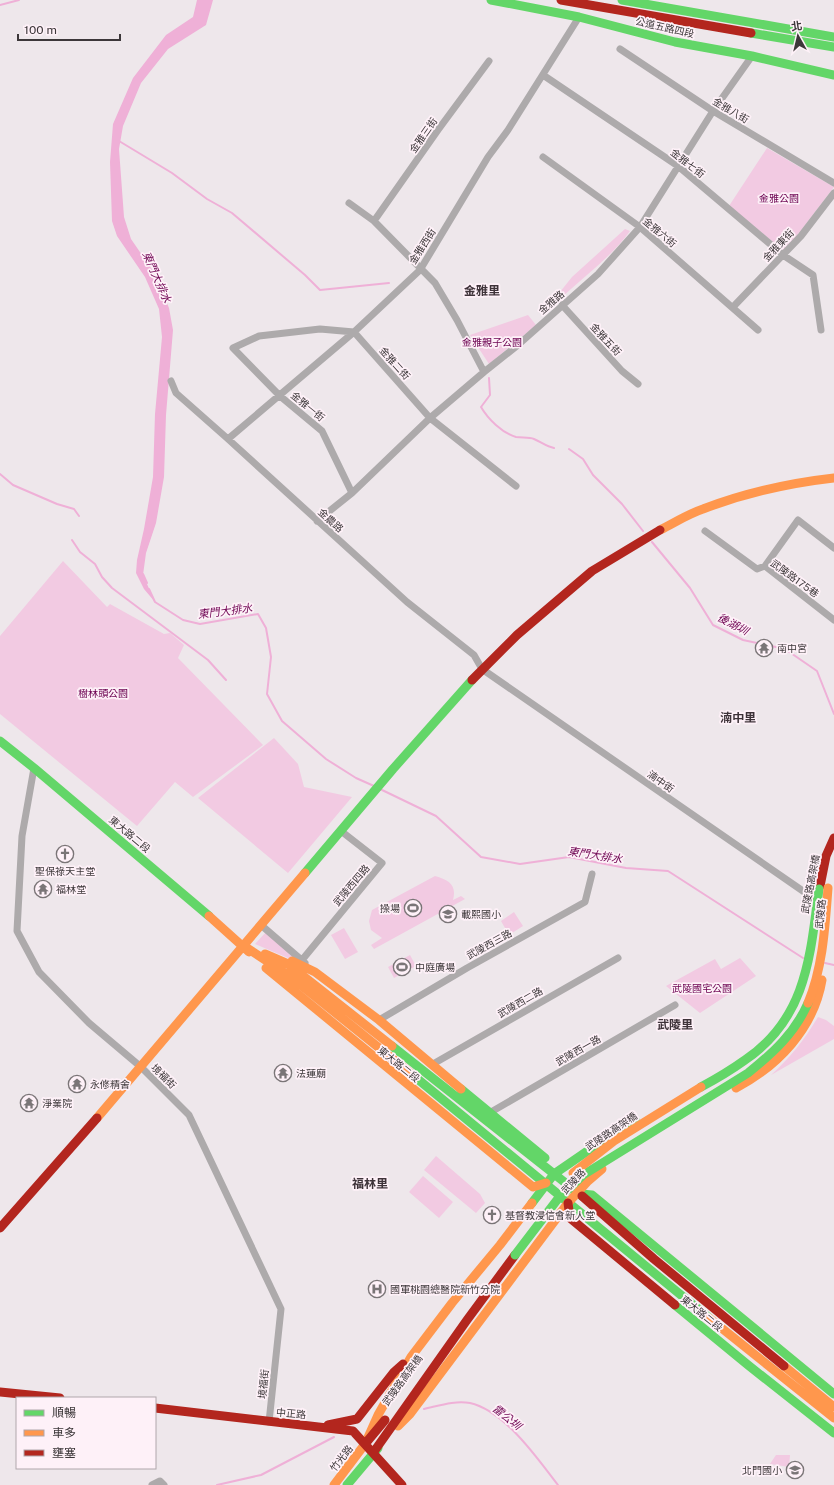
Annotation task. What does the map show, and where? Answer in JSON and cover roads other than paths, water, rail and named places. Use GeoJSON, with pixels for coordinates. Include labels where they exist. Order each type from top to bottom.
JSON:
{"type":"FeatureCollection","features":[{"type":"Feature","properties":{"kind":"main road","name":"公道五路四段"},"geometry":{"type":"LineString","coordinates":[[491,0],[580,17],[675,42],[752,56],[834,75]]}},
{"type":"Feature","properties":{"kind":"main road"},"geometry":{"type":"LineString","coordinates":[[561,0],[834,47]]}},
{"type":"Feature","properties":{"kind":"main road"},"geometry":{"type":"LineString","coordinates":[[622,0],[834,37]]}},
{"type":"Feature","properties":{"kind":"main road"},"geometry":{"type":"LineString","coordinates":[[819,35],[834,33]]}},
{"type":"Feature","properties":{"kind":"main road"},"geometry":{"type":"LineString","coordinates":[[818,45],[834,53]]}},
{"type":"Feature","properties":{"kind":"main road"},"geometry":{"type":"LineString","coordinates":[[0,1228],[141,1067],[386,777],[482,669],[517,635],[592,571],[660,530],[702,508],[734,498],[810,481],[834,478]]}},
{"type":"Feature","properties":{"kind":"main road","name":"東大路二段"},"geometry":{"type":"LineString","coordinates":[[0,741],[194,902],[244,946],[274,975],[533,1187],[546,1183],[568,1203],[761,1361],[834,1418]]}},
{"type":"Feature","properties":{"kind":"main road","name":"武陵路"},"geometry":{"type":"LineString","coordinates":[[366,1444],[378,1415],[411,1357],[452,1302],[500,1245],[554,1174],[621,1128],[731,1063],[748,1051],[776,1022],[786,1006],[802,967],[821,857],[834,830]]}},
{"type":"Feature","properties":{"kind":"main road","name":"武陵路高架橋"},"geometry":{"type":"LineString","coordinates":[[366,1444],[513,1253],[557,1200],[583,1175],[748,1073],[763,1062],[788,1038],[798,1025],[813,993],[819,970],[827,886],[826,856],[834,838]]}},
{"type":"Feature","properties":{"kind":"main road","name":"武陵路高架橋"},"geometry":{"type":"LineString","coordinates":[[373,1453],[557,1188],[589,1158],[645,1121],[746,1060],[763,1046],[778,1029],[789,1014],[805,977],[834,861]]}},
{"type":"Feature","properties":{"kind":"main road"},"geometry":{"type":"LineString","coordinates":[[647,1113],[682,1105],[747,1066],[765,1052],[788,1027],[809,985],[813,972],[820,920],[827,886]]}},
{"type":"Feature","properties":{"kind":"main road","name":"武陵路"},"geometry":{"type":"LineString","coordinates":[[373,1453],[410,1414],[568,1203],[595,1173],[760,1074],[773,1063],[797,1037],[808,1019],[818,995],[824,971],[828,946],[827,886]]}},
{"type":"Feature","properties":{"kind":"main road"},"geometry":{"type":"LineString","coordinates":[[818,995],[814,969],[827,903]]}},
{"type":"Feature","properties":{"kind":"main road","name":"東大路二段"},"geometry":{"type":"LineString","coordinates":[[244,946],[297,963],[315,972],[379,1020],[491,1112],[552,1164],[554,1174]]}},
{"type":"Feature","properties":{"kind":"main road","name":"東大路二段"},"geometry":{"type":"LineString","coordinates":[[244,946],[288,964],[578,1193],[654,1259],[834,1407]]}},
{"type":"Feature","properties":{"kind":"main road"},"geometry":{"type":"LineString","coordinates":[[665,1130],[682,1105]]}},
{"type":"Feature","properties":{"kind":"main road","name":"東大路二段"},"geometry":{"type":"LineString","coordinates":[[578,1193],[592,1195],[834,1394]]}},
{"type":"Feature","properties":{"kind":"main road","name":"東大路二段"},"geometry":{"type":"LineString","coordinates":[[568,1203],[570,1218],[748,1365],[834,1433]]}},
{"type":"Feature","properties":{"kind":"main road"},"geometry":{"type":"LineString","coordinates":[[323,1427],[357,1418],[394,1372],[411,1357]]}},
{"type":"Feature","properties":{"kind":"main road"},"geometry":{"type":"LineString","coordinates":[[0,1392],[50,1397]]}},
{"type":"Feature","properties":{"kind":"main road","name":"中正路"},"geometry":{"type":"LineString","coordinates":[[156,1408],[353,1431],[402,1485]]}},
{"type":"Feature","properties":{"kind":"main road","name":"竹光路"},"geometry":{"type":"LineString","coordinates":[[334,1485],[366,1444]]}},
{"type":"Feature","properties":{"kind":"main road"},"geometry":{"type":"LineString","coordinates":[[347,1485],[373,1453]]}},
{"type":"Feature","properties":{"kind":"street","name":"金雅西街"},"geometry":{"type":"LineString","coordinates":[[228,439],[354,332],[420,270],[488,157],[508,130],[580,17]]}},
{"type":"Feature","properties":{"kind":"street","name":"金雅八街"},"geometry":{"type":"LineString","coordinates":[[620,49],[713,111],[834,183]]}},
{"type":"Feature","properties":{"kind":"street","name":"金雅路"},"geometry":{"type":"LineString","coordinates":[[317,521],[352,493],[430,418],[518,345],[598,274],[640,227],[713,111],[752,56]]}},
{"type":"Feature","properties":{"kind":"street","name":"金雅三街"},"geometry":{"type":"LineString","coordinates":[[374,221],[489,62]]}},
{"type":"Feature","properties":{"kind":"street","name":"金雅七街"},"geometry":{"type":"LineString","coordinates":[[543,75],[678,166],[783,255],[813,275],[821,330]]}},
{"type":"Feature","properties":{"kind":"street","name":"金雅六街"},"geometry":{"type":"LineString","coordinates":[[543,157],[640,227],[758,330]]}},
{"type":"Feature","properties":{"kind":"street","name":"金雅東街"},"geometry":{"type":"LineString","coordinates":[[733,307],[801,236],[834,193]]}},
{"type":"Feature","properties":{"kind":"street"},"geometry":{"type":"LineString","coordinates":[[349,203],[374,221],[420,270],[435,283],[457,320],[484,372]]}},
{"type":"Feature","properties":{"kind":"street","name":"金雅五街"},"geometry":{"type":"LineString","coordinates":[[562,305],[622,371],[638,384]]}},
{"type":"Feature","properties":{"kind":"street","name":"金雅一街"},"geometry":{"type":"LineString","coordinates":[[352,493],[322,431],[280,396],[233,348],[259,336],[320,329],[354,332]]}},
{"type":"Feature","properties":{"kind":"street","name":"金雅二街"},"geometry":{"type":"LineString","coordinates":[[354,332],[430,418],[516,486]]}},
{"type":"Feature","properties":{"kind":"street","name":"金農路"},"geometry":{"type":"LineString","coordinates":[[171,381],[176,393],[407,602],[474,655],[482,669]]}},
{"type":"Feature","properties":{"kind":"street"},"geometry":{"type":"LineString","coordinates":[[765,566],[798,520],[834,548]]}},
{"type":"Feature","properties":{"kind":"street","name":"武陵路175巷"},"geometry":{"type":"LineString","coordinates":[[705,531],[757,569],[765,566],[834,620]]}},
{"type":"Feature","properties":{"kind":"street","name":"湳中街"},"geometry":{"type":"LineString","coordinates":[[482,669],[813,898],[827,903]]}},
{"type":"Feature","properties":{"kind":"street","name":"境福街"},"geometry":{"type":"LineString","coordinates":[[34,768],[22,836],[17,931],[39,972],[89,1023],[141,1067],[189,1115],[281,1309],[268,1422]]}},
{"type":"Feature","properties":{"kind":"street","name":"武陵西四路"},"geometry":{"type":"LineString","coordinates":[[302,960],[382,863],[341,831]]}},
{"type":"Feature","properties":{"kind":"street","name":"武陵西三路"},"geometry":{"type":"LineString","coordinates":[[379,1020],[584,902],[592,874]]}},
{"type":"Feature","properties":{"kind":"street","name":"東大路二段"},"geometry":{"type":"LineString","coordinates":[[261,925],[315,972]]}},
{"type":"Feature","properties":{"kind":"street","name":"武陵西二路"},"geometry":{"type":"LineString","coordinates":[[433,1064],[618,958]]}},
{"type":"Feature","properties":{"kind":"street"},"geometry":{"type":"LineString","coordinates":[[796,984],[818,995]]}},
{"type":"Feature","properties":{"kind":"street","name":"武陵西一路"},"geometry":{"type":"LineString","coordinates":[[491,1112],[675,1005]]}},
{"type":"Feature","properties":{"kind":"street"},"geometry":{"type":"LineString","coordinates":[[152,1485],[160,1481],[164,1485]]}},
{"type":"Feature","properties":{"kind":"waterway"},"geometry":{"type":"LineString","coordinates":[[0,5],[19,0]]}},
{"type":"Feature","properties":{"kind":"waterway"},"geometry":{"type":"LineString","coordinates":[[119,141],[172,173],[207,199],[232,213],[305,275],[320,290],[389,283]]}},
{"type":"Feature","properties":{"kind":"waterway","name":"後湖圳"},"geometry":{"type":"LineString","coordinates":[[489,378],[490,395],[481,407],[491,421],[511,435],[516,437],[532,438],[554,448]]}},
{"type":"Feature","properties":{"kind":"waterway","name":"後湖圳"},"geometry":{"type":"LineString","coordinates":[[569,449],[583,459],[593,475],[622,504],[643,531]]}},
{"type":"Feature","properties":{"kind":"waterway"},"geometry":{"type":"LineString","coordinates":[[0,474],[13,485],[57,504],[74,509],[79,516]]}},
{"type":"Feature","properties":{"kind":"waterway"},"geometry":{"type":"LineString","coordinates":[[72,540],[80,552],[95,564],[102,577],[112,588],[208,660],[226,680]]}},
{"type":"Feature","properties":{"kind":"waterway","name":"後湖圳"},"geometry":{"type":"LineString","coordinates":[[652,542],[690,588],[713,625],[743,640],[785,649],[817,671],[834,714]]}},
{"type":"Feature","properties":{"kind":"waterway","name":"東門大排水"},"geometry":{"type":"LineString","coordinates":[[143,574],[147,583]]}},
{"type":"Feature","properties":{"kind":"waterway","name":"東門大排水"},"geometry":{"type":"LineString","coordinates":[[149,589],[155,602],[183,620],[200,624],[258,614],[266,628],[271,657],[267,694],[282,721],[326,759],[356,778],[374,786]]}},
{"type":"Feature","properties":{"kind":"waterway","name":"東門大排水"},"geometry":{"type":"LineString","coordinates":[[380,789],[436,816],[481,857],[520,864],[569,857],[626,868],[668,871],[803,958]]}},
{"type":"Feature","properties":{"kind":"waterway","name":"東門大排水"},"geometry":{"type":"LineString","coordinates":[[825,963],[834,965]]}},
{"type":"Feature","properties":{"kind":"waterway","name":"雷公圳"},"geometry":{"type":"LineString","coordinates":[[424,1409],[464,1402],[483,1408],[496,1415],[508,1425],[530,1449],[558,1485]]}},
{"type":"Feature","properties":{"kind":"waterway","name":"雷公圳"},"geometry":{"type":"LineString","coordinates":[[217,1485],[261,1475],[334,1437]]}},
{"type":"Feature","properties":{"kind":"place","name":"南中宮"},"geometry":{"type":"Point","coordinates":[764,648]}},
{"type":"Feature","properties":{"kind":"place","name":"聖保祿天主堂"},"geometry":{"type":"Point","coordinates":[65,854]}},
{"type":"Feature","properties":{"kind":"place","name":"福林堂"},"geometry":{"type":"Point","coordinates":[43,889]}},
{"type":"Feature","properties":{"kind":"place","name":"操場"},"geometry":{"type":"Point","coordinates":[413,908]}},
{"type":"Feature","properties":{"kind":"place","name":"載熙國小"},"geometry":{"type":"Point","coordinates":[448,914]}},
{"type":"Feature","properties":{"kind":"place","name":"中庭廣場"},"geometry":{"type":"Point","coordinates":[402,967]}},
{"type":"Feature","properties":{"kind":"place","name":"法蓮廟"},"geometry":{"type":"Point","coordinates":[283,1073]}},
{"type":"Feature","properties":{"kind":"place","name":"永修精舍"},"geometry":{"type":"Point","coordinates":[77,1084]}},
{"type":"Feature","properties":{"kind":"place","name":"淨業院"},"geometry":{"type":"Point","coordinates":[29,1103]}},
{"type":"Feature","properties":{"kind":"place","name":"基督教浸信會新人堂"},"geometry":{"type":"Point","coordinates":[492,1215]}},
{"type":"Feature","properties":{"kind":"place","name":"國軍桃園總醫院新竹分院"},"geometry":{"type":"Point","coordinates":[377,1289]}},
{"type":"Feature","properties":{"kind":"place","name":"北門國小"},"geometry":{"type":"Point","coordinates":[795,1470]}},
{"type":"Feature","properties":{"kind":"district","name":"金雅里"},"geometry":{"type":"Point","coordinates":[482,291]}},
{"type":"Feature","properties":{"kind":"district","name":"湳中里"},"geometry":{"type":"Point","coordinates":[738,718]}},
{"type":"Feature","properties":{"kind":"district","name":"武陵里"},"geometry":{"type":"Point","coordinates":[675,1025]}},
{"type":"Feature","properties":{"kind":"district","name":"福林里"},"geometry":{"type":"Point","coordinates":[370,1184]}},
{"type":"Feature","properties":{"kind":"park label","name":"金雅公園"},"geometry":{"type":"Point","coordinates":[779,198]}},
{"type":"Feature","properties":{"kind":"park label","name":"金雅親子公園"},"geometry":{"type":"Point","coordinates":[492,342]}},
{"type":"Feature","properties":{"kind":"park label","name":"樹林頭公園"},"geometry":{"type":"Point","coordinates":[103,693]}},
{"type":"Feature","properties":{"kind":"park label","name":"武陵國宅公園"},"geometry":{"type":"Point","coordinates":[702,988]}}]}
